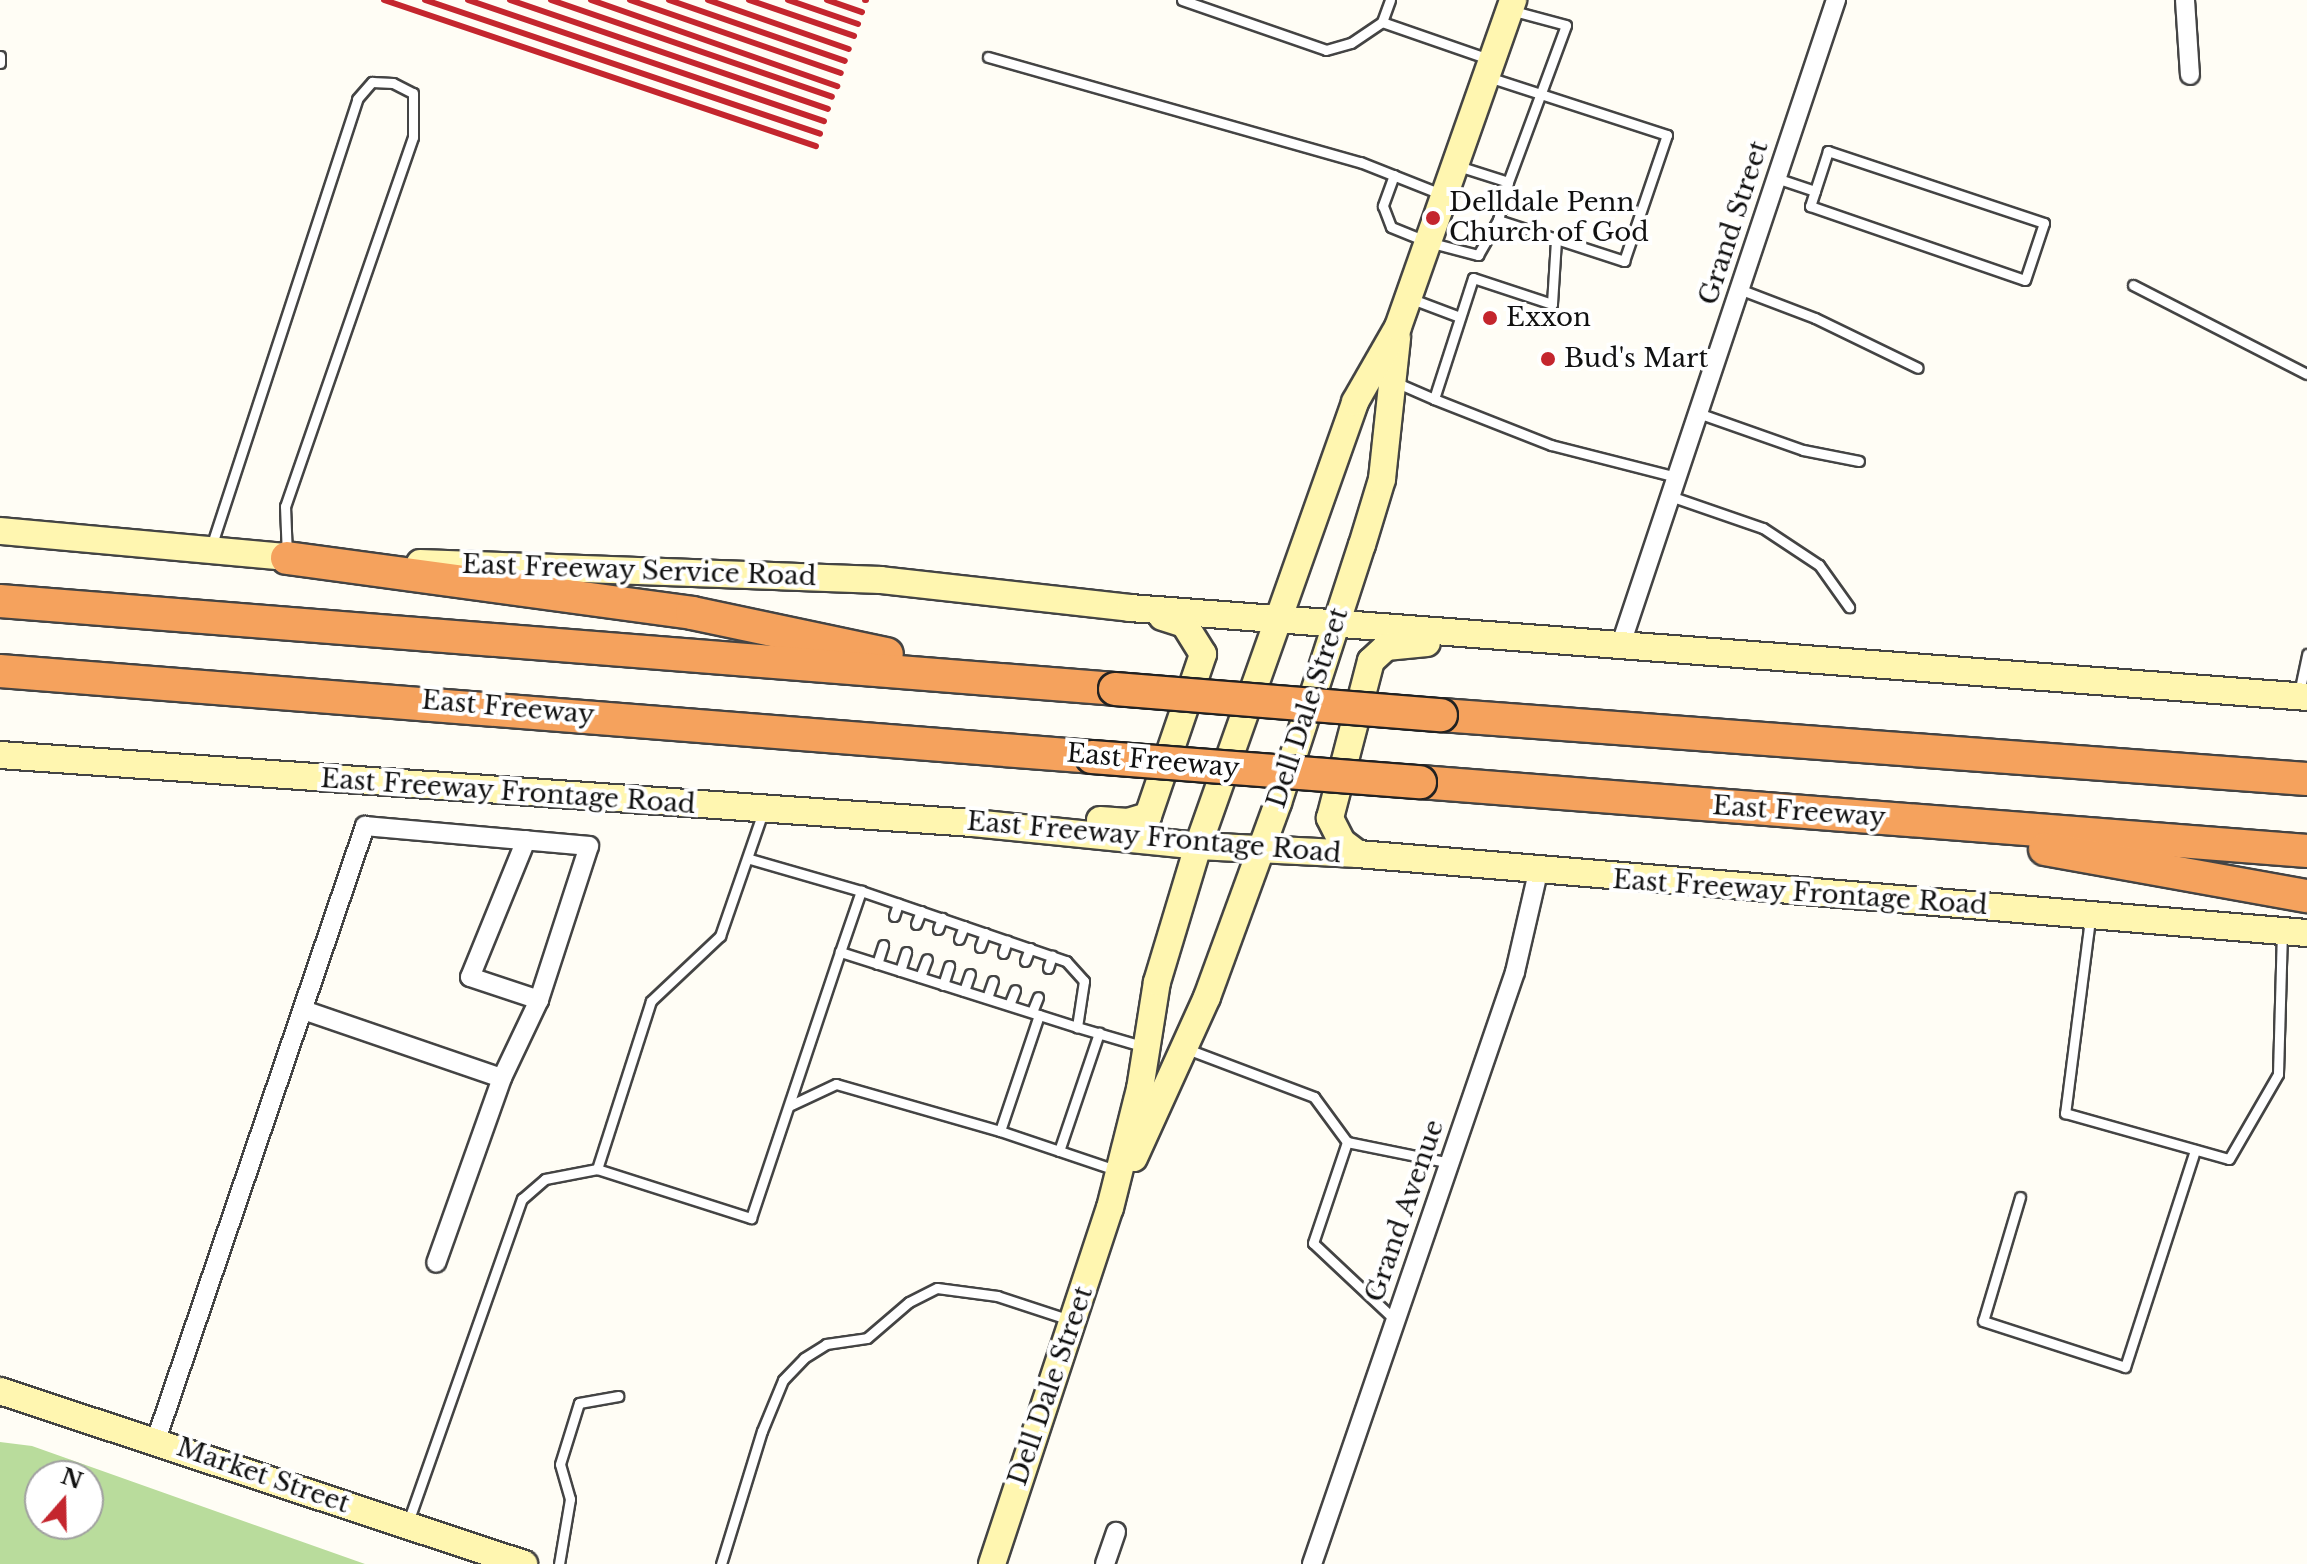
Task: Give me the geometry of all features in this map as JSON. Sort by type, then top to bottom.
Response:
[{"type":"highway","points":[[287,558],[692,613],[1019,682]]},
{"type":"highway","points":[[0,601],[1441,715],[2307,779]]},
{"type":"highway","name":"East Freeway","points":[[8,672],[2307,851]]},
{"type":"highway","points":[[1821,814],[2307,896]]},
{"type":"main road","name":"Dell Dale Street","points":[[992,1564],[1110,1208],[1147,1048],[1157,982],[1198,846],[1355,402],[1398,327],[1512,5]]},
{"type":"main road","name":"Dell Dale Street","points":[[1110,1208],[1184,1048],[1259,849],[1335,623],[1382,479],[1398,327]]},
{"type":"main road","name":"East Freeway Service Road","points":[[0,531],[287,558],[881,580],[1130,608],[1278,619]]},
{"type":"main road","points":[[973,823],[1004,818],[1128,822],[1148,816],[1203,654],[1184,624],[1130,608]]},
{"type":"main road","points":[[1278,619],[2303,697]]},
{"type":"main road","points":[[1358,854],[1342,842],[1330,818],[1371,661],[1386,647],[1410,641],[1532,650],[1569,641]]},
{"type":"main road","name":"East Freeway Frontage Road","points":[[0,755],[973,823],[1198,846],[1358,854],[1538,872],[2294,932]]},
{"type":"main road","name":"Market Street","points":[[0,1391],[524,1564]]},
{"type":"street","name":"Grand Street","points":[[1621,644],[1836,0]]},
{"type":"street","points":[[2185,0],[2190,75]]},
{"type":"street","points":[[156,1440],[365,826],[589,846],[539,1000],[502,1078],[436,1263]]},
{"type":"street","points":[[526,840],[470,977],[539,1000]]},
{"type":"street","name":"Grand Avenue","points":[[1312,1564],[1515,972],[1538,872]]},
{"type":"street","points":[[303,1010],[502,1078]]},
{"type":"street","points":[[1105,1564],[1116,1532]]},
{"type":"lane","points":[[1182,0],[1326,50],[1351,43],[1382,22],[1390,0]]},
{"type":"lane","points":[[1394,175],[1383,206],[1391,227],[1428,242],[1478,255],[1498,220],[1508,182],[1566,25],[1512,5]]},
{"type":"lane","points":[[1382,22],[1489,68],[1540,96],[1667,135],[1624,261],[1498,220]]},
{"type":"lane","points":[[0,56],[0,63]]},
{"type":"lane","points":[[988,57],[1394,175],[1444,195]]},
{"type":"lane","points":[[210,549],[357,99],[372,82],[393,83],[413,93],[413,137],[285,506],[287,558]]},
{"type":"lane","points":[[1828,151],[2044,223],[2025,280],[1810,206],[1815,191],[1828,151]]},
{"type":"lane","points":[[1455,165],[1508,182]]},
{"type":"lane","points":[[1776,178],[1815,191]]},
{"type":"lane","points":[[1434,399],[1473,278],[1552,304],[1556,240]]},
{"type":"lane","points":[[2133,285],[2307,374]]},
{"type":"lane","points":[[1739,289],[1815,318],[1918,368]]},
{"type":"lane","points":[[1408,298],[1460,317]]},
{"type":"lane","points":[[1392,381],[1551,445],[1677,477]]},
{"type":"lane","points":[[1698,413],[1803,450],[1859,461]]},
{"type":"lane","points":[[1670,496],[1763,528],[1819,565],[1849,607]]},
{"type":"lane","points":[[2303,697],[2307,654]]},
{"type":"lane","points":[[597,1169],[651,1001],[720,936],[750,859],[763,809]]},
{"type":"lane","points":[[750,859],[861,891],[1066,961],[1084,981],[1077,1027]]},
{"type":"lane","points":[[407,1524],[522,1199],[545,1179],[597,1169],[751,1218],[861,891]]},
{"type":"lane","points":[[894,916],[898,904]]},
{"type":"lane","points":[[916,924],[921,911]]},
{"type":"lane","points":[[2090,915],[2065,1113],[2229,1159],[2278,1074],[2294,932]]},
{"type":"lane","points":[[938,929],[942,918]]},
{"type":"lane","points":[[959,939],[964,926]]},
{"type":"lane","points":[[980,947],[985,933]]},
{"type":"lane","points":[[1003,953],[1007,941]]},
{"type":"lane","points":[[877,964],[883,945]]},
{"type":"lane","points":[[1025,961],[1030,948]]},
{"type":"lane","points":[[840,952],[1147,1048]]},
{"type":"lane","points":[[900,971],[906,952]]},
{"type":"lane","points":[[1048,968],[1052,956]]},
{"type":"lane","points":[[920,977],[927,959]]},
{"type":"lane","points":[[943,985],[949,966]]},
{"type":"lane","points":[[964,991],[970,974]]},
{"type":"lane","points":[[987,998],[993,981]]},
{"type":"lane","points":[[1009,1005],[1015,990]]},
{"type":"lane","points":[[1000,1131],[1038,997]]},
{"type":"lane","points":[[1059,1151],[1099,1033]]},
{"type":"lane","points":[[1184,1048],[1314,1097],[1347,1142],[1450,1163]]},
{"type":"lane","points":[[789,1106],[836,1084],[1000,1131],[1119,1171]]},
{"type":"lane","points":[[1347,1142],[1313,1243],[1394,1319]]},
{"type":"lane","points":[[2020,1197],[1983,1321],[2125,1367],[2195,1150]]},
{"type":"lane","points":[[721,1564],[762,1431],[783,1380],[804,1358],[826,1344],[867,1338],[909,1302],[937,1288],[997,1296],[1074,1321]]},
{"type":"lane","points":[[559,1564],[570,1499],[560,1464],[579,1403],[618,1396]]},
{"type":"green space","points":[[0,1442],[32,1446],[72,1460],[24,1460],[24,1540],[104,1540],[104,1472],[365,1564],[0,1564]]},
{"type":"railway","points":[[384,0],[816,146]]},
{"type":"railway","points":[[425,0],[820,134]]},
{"type":"railway","points":[[468,0],[824,121]]},
{"type":"railway","points":[[510,0],[828,109]]},
{"type":"railway","points":[[551,0],[832,97]]},
{"type":"railway","points":[[591,0],[837,86]]},
{"type":"railway","points":[[630,0],[841,73]]},
{"type":"railway","points":[[669,0],[845,61]]},
{"type":"railway","points":[[708,0],[849,49]]},
{"type":"railway","points":[[749,0],[854,36]]},
{"type":"railway","points":[[788,0],[858,24]]},
{"type":"railway","points":[[827,0],[862,12]]},
{"type":"place","name":"Delldale Penn Church of God","points":[[1433,218]]},
{"type":"place","name":"Exxon","points":[[1490,318]]},
{"type":"place","name":"Bud's Mart","points":[[1548,359]]}]
